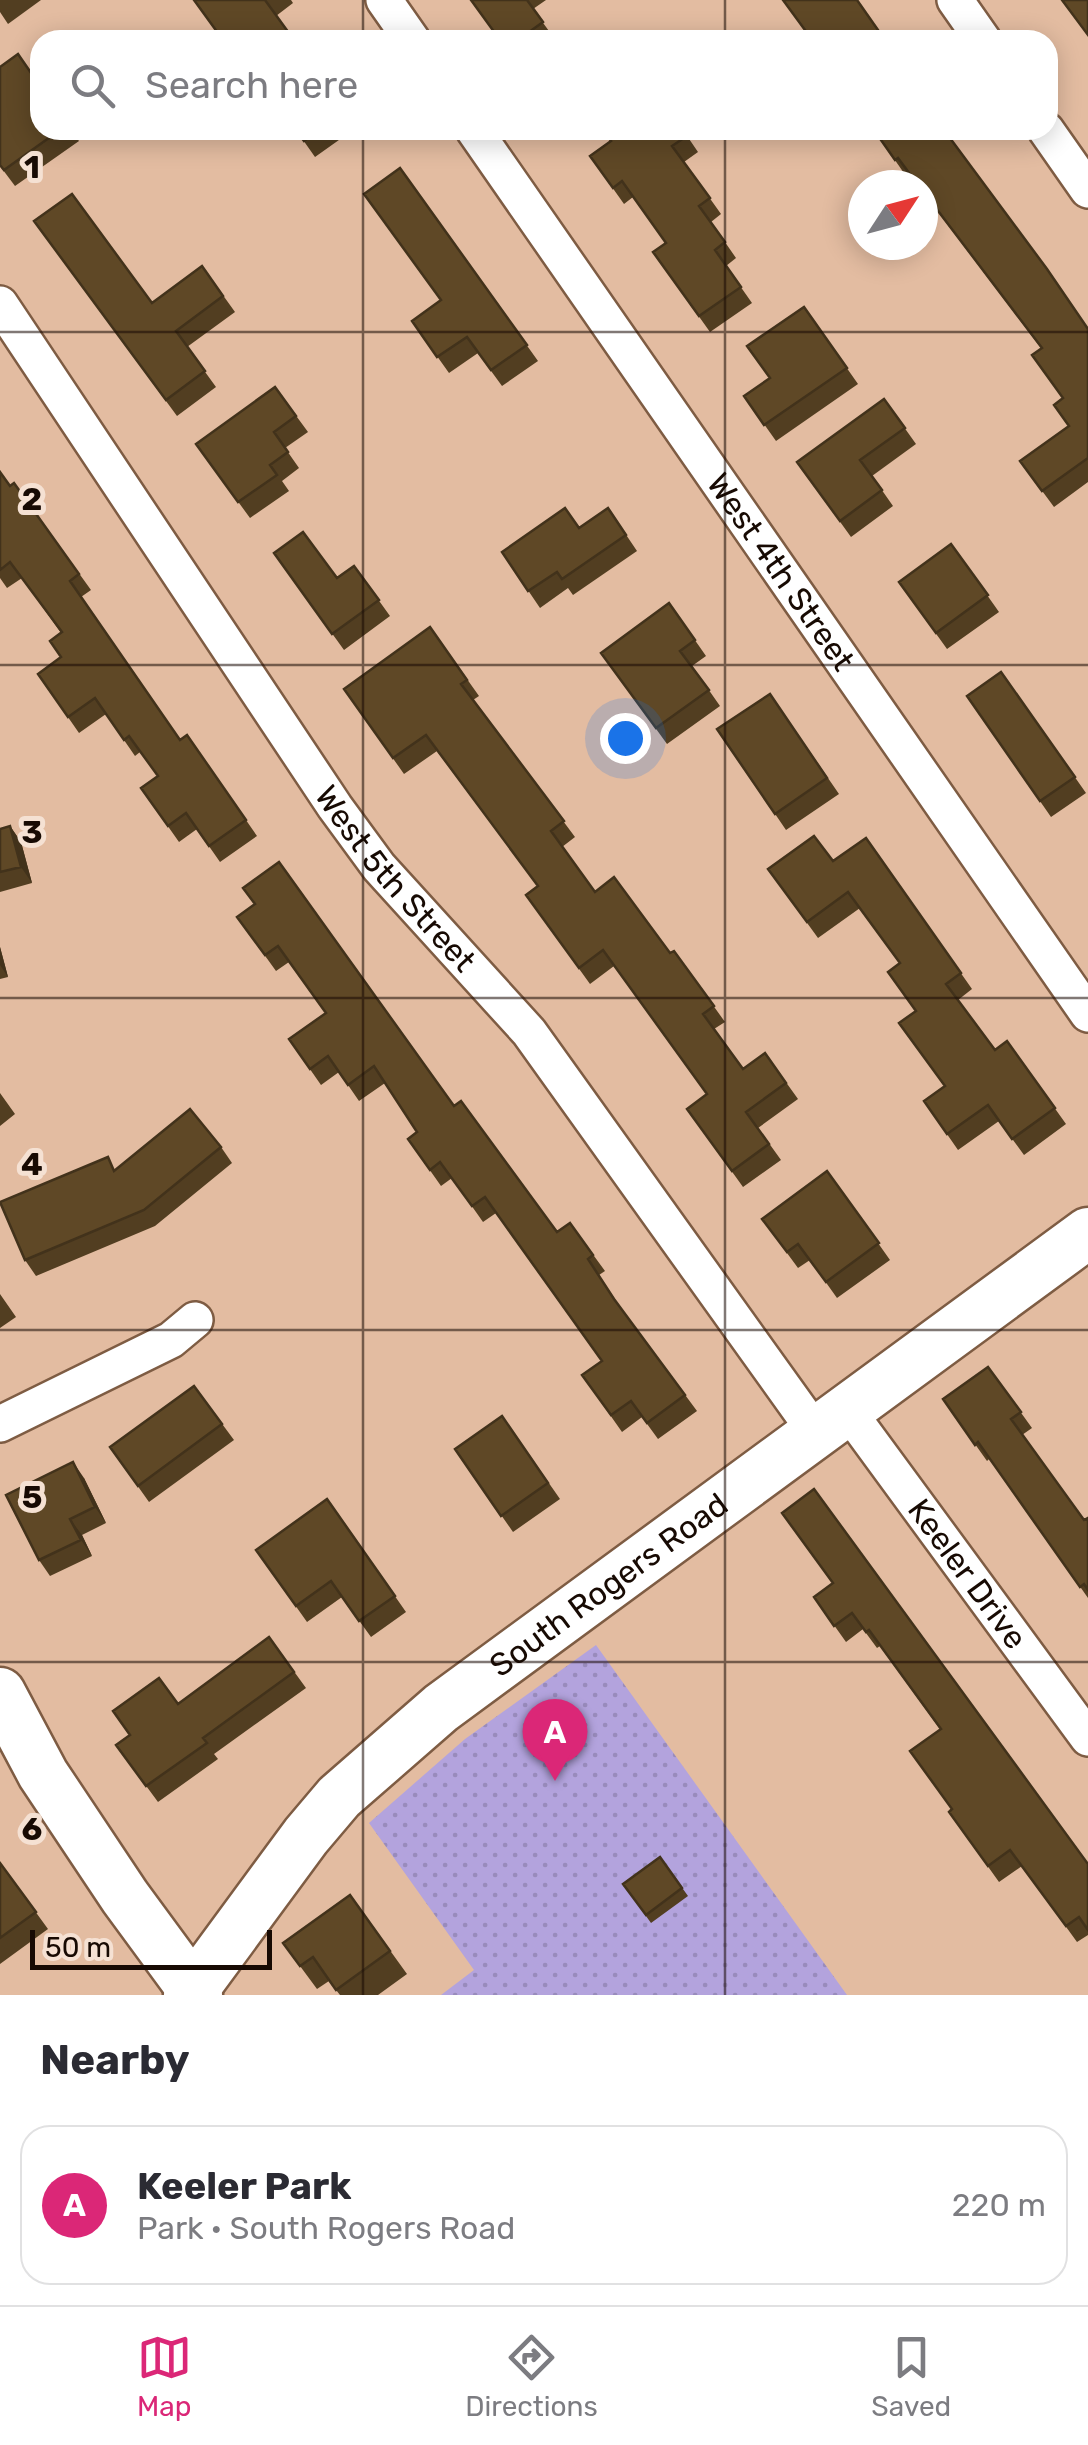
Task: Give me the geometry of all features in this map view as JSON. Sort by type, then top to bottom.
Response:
[{"type":"street","points":[[384,0],[405,30]]},
{"type":"street","points":[[955,0],[976,30]]},
{"type":"street","name":"West 4th Street","points":[[481,140],[1088,1014]]},
{"type":"street","points":[[1053,140],[1088,190]]},
{"type":"street","name":"West 5th Street","points":[[0,304],[379,867],[529,1032],[832,1423]]},
{"type":"street","name":"South Rogers Road","points":[[193,1993],[339,1796],[441,1708],[1088,1234]]},
{"type":"street","points":[[0,1424],[171,1340],[195,1320]]},
{"type":"street","name":"Keeler Drive","points":[[832,1423],[1088,1738]]},
{"type":"street","points":[[0,1693],[43,1774],[193,1993]]},
{"type":"shaded area","points":[[596,1645],[847,1995],[441,1995],[474,1970],[369,1823],[465,1739]]},
{"type":"building","points":[[194,0],[265,0],[287,30],[216,30]]},
{"type":"building","points":[[471,0],[527,0],[543,22],[532,30],[493,30]]},
{"type":"building","points":[[783,0],[857,0],[878,30],[805,30]]},
{"type":"building","points":[[1062,0],[1088,0],[1088,35]]},
{"type":"building","points":[[18,54],[30,71],[30,140],[46,140],[4,170],[0,165],[0,67]]},
{"type":"building","points":[[681,140],[672,146],[710,198],[699,206],[725,242],[715,250],[741,287],[699,316],[653,252],[666,243],[622,181],[613,188],[590,156],[611,141]]},
{"type":"building","points":[[881,140],[951,140],[1088,329],[1088,458],[1042,491],[1020,461],[1069,426],[1054,405],[1063,398],[1032,355],[1042,348],[938,211],[938,170],[907,170],[898,158],[895,160]]},
{"type":"building","points":[[400,168],[527,345],[491,370],[467,337],[437,357],[412,321],[441,300],[364,194]]},
{"type":"building","points":[[72,194],[152,303],[202,266],[223,296],[176,331],[205,371],[166,400],[34,221]]},
{"type":"building","points":[[804,307],[847,368],[764,425],[744,396],[770,378],[747,346]]},
{"type":"building","points":[[275,387],[296,416],[274,432],[288,452],[270,465],[277,475],[238,502],[196,444]]},
{"type":"building","points":[[884,399],[905,428],[860,460],[882,490],[840,521],[797,462]]},
{"type":"building","points":[[0,472],[10,486],[14,483],[79,574],[70,581],[180,740],[187,735],[246,820],[209,846],[186,813],[168,826],[141,788],[158,776],[129,736],[124,740],[95,698],[68,717],[38,674],[61,657],[50,641],[62,632],[10,562],[0,570]]},
{"type":"building","points":[[565,508],[579,528],[608,508],[626,535],[562,579],[557,572],[528,591],[502,552]]},
{"type":"building","points":[[303,532],[337,578],[354,566],[379,600],[332,634],[274,553]]},
{"type":"building","points":[[951,544],[988,595],[936,633],[899,582]]},
{"type":"building","points":[[669,603],[695,640],[680,651],[709,690],[656,728],[601,653]]},
{"type":"building","points":[[430,627],[467,680],[461,684],[564,821],[551,831],[595,892],[614,877],[714,1006],[703,1014],[743,1069],[765,1053],[786,1083],[746,1112],[769,1144],[732,1171],[687,1109],[707,1094],[603,950],[579,968],[526,895],[538,886],[426,735],[393,758],[344,689]]},
{"type":"building","points":[[1001,672],[1075,777],[1040,801],[967,696]]},
{"type":"building","points":[[770,694],[827,778],[775,814],[717,729]]},
{"type":"building","points":[[10,826],[21,867],[0,872],[0,829]]},
{"type":"building","points":[[814,836],[833,861],[866,838],[961,973],[946,984],[995,1050],[1007,1041],[1055,1108],[1012,1139],[988,1105],[947,1134],[924,1101],[945,1086],[899,1023],[916,1011],[888,972],[900,963],[848,892],[807,922],[768,869]]},
{"type":"building","points":[[279,862],[454,1106],[461,1101],[557,1232],[570,1223],[593,1255],[588,1259],[614,1299],[685,1395],[647,1423],[631,1401],[611,1415],[582,1375],[602,1361],[485,1197],[472,1206],[440,1162],[430,1170],[408,1139],[417,1132],[374,1066],[348,1085],[328,1056],[310,1069],[289,1039],[326,1013],[278,946],[265,955],[237,917],[255,904],[243,888]]},
{"type":"building","points":[[190,1109],[221,1147],[144,1210],[25,1260],[0,1202],[108,1157],[114,1171]]},
{"type":"building","points":[[827,1171],[879,1243],[826,1282],[798,1244],[787,1252],[762,1219]]},
{"type":"building","points":[[988,1367],[1021,1412],[1011,1419],[1084,1520],[1088,1518],[1088,1590],[1084,1584],[1080,1587],[943,1399]]},
{"type":"building","points":[[194,1386],[222,1424],[138,1486],[110,1447]]},
{"type":"building","points":[[502,1416],[548,1483],[501,1516],[455,1449]]},
{"type":"building","points":[[73,1462],[95,1507],[70,1519],[81,1540],[39,1560],[6,1495]]},
{"type":"building","points":[[814,1489],[1088,1864],[1088,1930],[1079,1917],[1066,1926],[1010,1850],[988,1866],[910,1751],[941,1729],[869,1630],[866,1632],[852,1613],[834,1626],[814,1597],[833,1583],[782,1513]]},
{"type":"building","points":[[327,1499],[395,1596],[359,1621],[331,1581],[296,1606],[256,1550]]},
{"type":"building","points":[[269,1637],[294,1672],[203,1738],[207,1743],[146,1786],[116,1745],[130,1735],[113,1711],[159,1678],[178,1704]]},
{"type":"building","points":[[660,1857],[682,1888],[646,1915],[623,1884]]},
{"type":"building","points":[[0,1863],[36,1912],[0,1938]]},
{"type":"building","points":[[350,1895],[390,1951],[336,1990],[313,1957],[300,1966],[283,1943]]},
{"type":"place","name":"Keeler Park","points":[[555,1781]]}]
